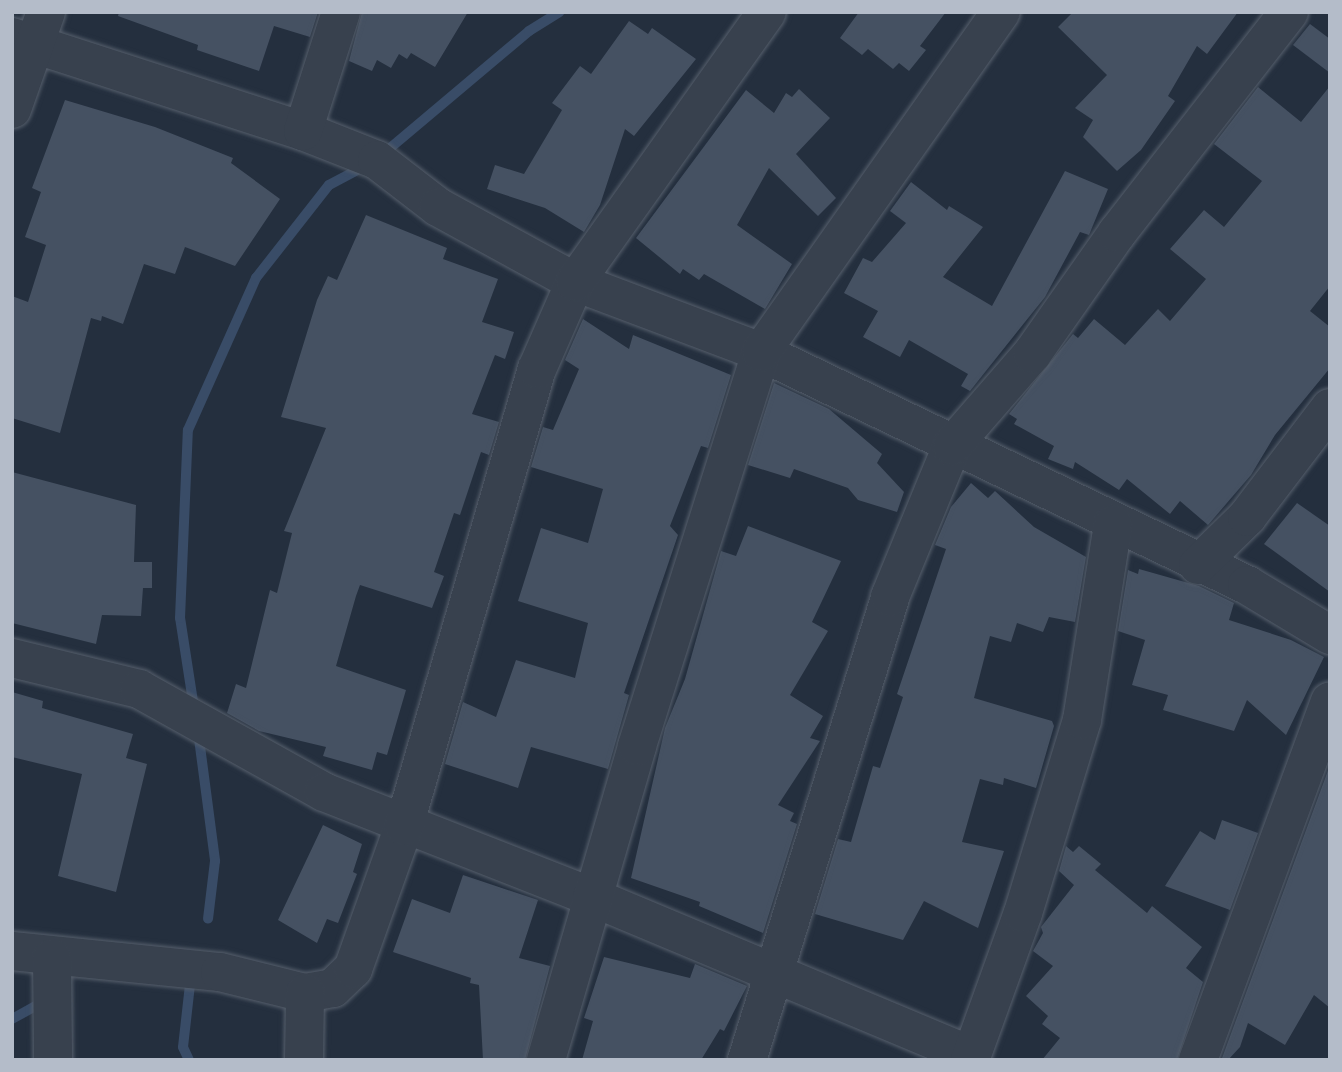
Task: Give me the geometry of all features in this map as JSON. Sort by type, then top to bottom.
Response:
[{"type":"street","points":[[303,131],[341,12]]},
{"type":"street","points":[[12,951],[52,958],[117,958],[220,972],[305,993],[333,988],[353,968],[404,826],[537,369],[575,282],[767,12]]},
{"type":"street","points":[[546,1060],[592,898],[761,352],[1001,12]]},
{"type":"street","points":[[747,1060],[771,972],[890,597],[952,446],[1032,354],[1117,233],[1289,12]]},
{"type":"street","points":[[12,109],[31,31],[377,159],[438,206],[575,282],[761,352],[1198,565],[1247,585],[1330,635]]},
{"type":"street","points":[[1198,565],[1247,517],[1330,408]]},
{"type":"street","points":[[12,658],[139,689],[324,792],[404,826],[592,898],[971,1058],[1023,913],[1082,720],[1113,524]]},
{"type":"street","points":[[1198,1060],[1330,701]]},
{"type":"street","points":[[52,958],[53,1060]]},
{"type":"street","points":[[304,1060],[305,993]]},
{"type":"building","points":[[119,12],[318,12],[310,37],[274,26],[259,71],[197,50],[198,45],[118,16]]},
{"type":"building","points":[[362,12],[468,12],[435,67],[411,53],[407,59],[399,54],[391,68],[377,60],[372,71],[349,61]]},
{"type":"building","points":[[859,12],[946,12],[920,46],[926,50],[909,71],[899,63],[893,69],[868,49],[862,55],[840,38]]},
{"type":"building","points":[[1073,12],[1238,12],[1207,54],[1197,46],[1168,96],[1175,101],[1141,150],[1117,171],[1083,137],[1093,120],[1075,108],[1107,75],[1058,27]]},
{"type":"building","points":[[629,21],[648,34],[652,28],[696,59],[634,136],[625,129],[600,205],[584,232],[545,208],[487,189],[495,165],[524,174],[562,110],[552,103],[580,66],[591,74]]},
{"type":"building","points":[[1310,24],[1330,39],[1330,73],[1293,45]]},
{"type":"building","points":[[1330,86],[1330,286],[1310,311],[1330,327],[1330,368],[1275,435],[1251,475],[1208,525],[1180,501],[1170,514],[1127,479],[1119,490],[1075,462],[1073,469],[1048,459],[1054,446],[1014,424],[1017,419],[1009,414],[1073,334],[1078,338],[1094,319],[1125,345],[1158,309],[1170,321],[1206,279],[1170,249],[1204,210],[1224,227],[1262,181],[1214,144],[1258,87],[1301,122]]},
{"type":"building","points":[[799,89],[830,118],[796,154],[836,198],[818,216],[769,168],[737,225],[792,264],[765,309],[704,274],[699,280],[683,269],[680,274],[636,238],[746,90],[774,113],[786,93],[792,97]]},
{"type":"building","points":[[65,100],[155,127],[233,158],[231,163],[280,199],[235,266],[185,247],[175,274],[144,264],[123,324],[102,316],[101,321],[91,318],[60,433],[12,418],[12,296],[28,302],[46,245],[25,237],[41,192],[32,188]]},
{"type":"building","points":[[1065,171],[1108,189],[1089,235],[1080,232],[1045,297],[970,391],[961,386],[968,374],[909,340],[900,357],[863,337],[878,311],[844,293],[863,258],[872,262],[906,223],[890,211],[911,182],[947,210],[949,206],[983,227],[943,277],[992,306]]},
{"type":"building","points":[[366,215],[447,248],[443,259],[498,279],[482,322],[514,332],[505,359],[495,355],[472,414],[499,422],[489,455],[481,452],[460,515],[454,513],[434,572],[444,576],[432,608],[360,585],[356,596],[336,666],[406,690],[387,755],[377,752],[372,770],[323,756],[326,747],[259,731],[227,713],[236,684],[246,688],[270,590],[277,593],[292,533],[284,531],[326,428],[281,417],[317,300],[328,276],[337,280]]},
{"type":"building","points":[[583,319],[629,349],[633,335],[731,375],[708,448],[701,446],[670,526],[678,535],[624,693],[629,695],[608,769],[531,747],[518,788],[445,764],[463,702],[496,717],[516,660],[575,678],[588,623],[518,601],[541,528],[588,543],[603,489],[531,467],[543,427],[553,430],[579,369],[565,360]]},
{"type":"building","points":[[774,383],[829,409],[882,454],[877,463],[904,492],[897,512],[858,500],[848,488],[794,469],[790,478],[748,465]]},
{"type":"building","points":[[12,472],[136,505],[134,562],[152,562],[152,588],[143,588],[141,616],[102,615],[96,644],[12,623]]},
{"type":"building","points":[[971,483],[988,498],[995,491],[1034,527],[1086,557],[1075,622],[1049,617],[1043,632],[1017,623],[1011,642],[990,636],[974,698],[1052,721],[1054,726],[1036,788],[1004,778],[1003,785],[980,779],[962,842],[1004,851],[978,928],[924,901],[903,940],[815,914],[838,839],[851,842],[873,766],[880,768],[903,697],[897,694],[946,549],[935,545],[951,507]]},
{"type":"building","points":[[1297,503],[1330,526],[1330,592],[1264,544]]},
{"type":"building","points":[[748,526],[841,561],[812,622],[828,631],[790,695],[823,716],[810,738],[820,741],[778,805],[794,813],[790,821],[797,824],[763,933],[699,906],[700,902],[631,878],[665,728],[685,679],[721,551],[736,556]]},
{"type":"building","points":[[1139,569],[1199,586],[1234,603],[1229,620],[1291,640],[1324,657],[1286,735],[1247,700],[1234,731],[1163,710],[1168,695],[1132,685],[1145,640],[1118,631],[1128,570],[1138,574]]},
{"type":"building","points":[[12,692],[43,701],[42,708],[133,734],[126,758],[147,764],[116,892],[58,876],[82,774],[12,757]]},
{"type":"building","points":[[1330,765],[1330,1008],[1314,995],[1285,1045],[1248,1023],[1240,1047],[1228,1060],[1222,1058]]},
{"type":"building","points":[[1222,820],[1258,833],[1230,910],[1165,886],[1200,831],[1215,840]]},
{"type":"building","points":[[323,825],[362,844],[353,872],[357,874],[338,923],[327,919],[317,943],[278,920]]},
{"type":"building","points":[[1066,846],[1073,852],[1079,846],[1101,864],[1095,870],[1147,913],[1152,906],[1202,947],[1186,968],[1203,982],[1177,1060],[1042,1060],[1060,1038],[1042,1024],[1048,1016],[1026,996],[1053,966],[1033,951],[1043,933],[1041,927],[1074,885],[1059,871]]},
{"type":"building","points":[[463,875],[538,900],[519,958],[550,966],[525,1060],[483,1060],[479,985],[470,983],[471,978],[393,952],[412,899],[450,913]]},
{"type":"building","points":[[604,957],[690,978],[695,964],[747,986],[724,1031],[720,1029],[701,1060],[582,1060],[593,1021],[584,1018]]},
{"type":"waterway","points":[[383,154],[529,31],[559,12]]},
{"type":"waterway","points":[[194,708],[180,618],[188,430],[256,278],[329,185],[367,165]]},
{"type":"waterway","points":[[198,731],[215,861],[208,919]]},
{"type":"waterway","points":[[189,1060],[183,1047],[191,976]]},
{"type":"waterway","points":[[12,1019],[46,1000]]}]
